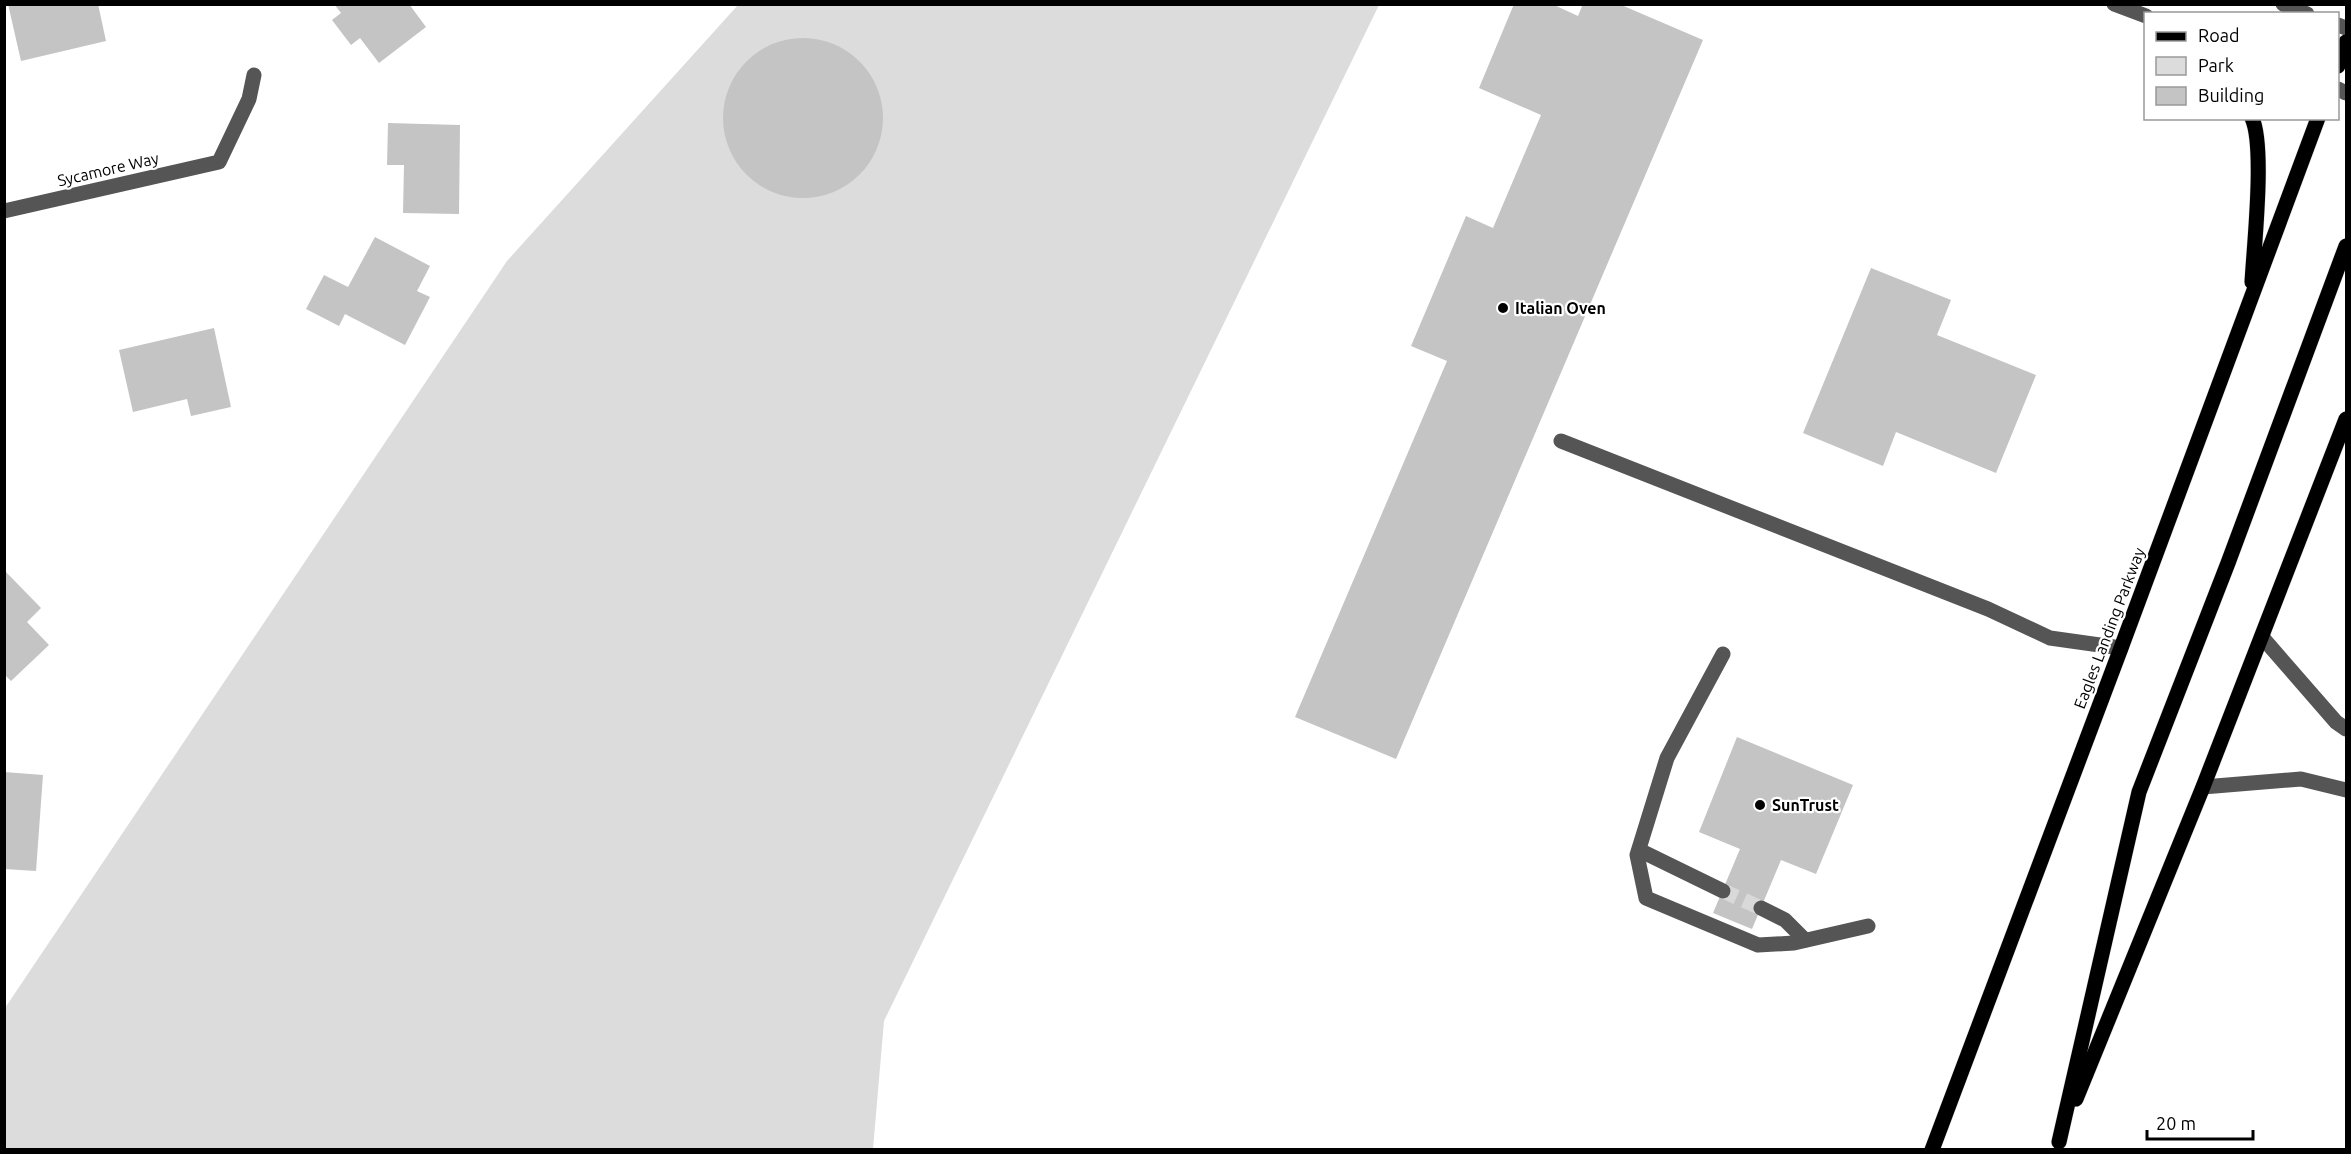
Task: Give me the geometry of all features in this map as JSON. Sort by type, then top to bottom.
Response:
[{"type":"main road","points":[[2339,61],[2346,42]]},
{"type":"main road","points":[[2252,298],[2257,172],[2257,129],[2253,120]]},
{"type":"main road","name":"Eagles Landing Parkway","points":[[1932,1149],[2317,120]]},
{"type":"main road","points":[[2057,1146],[2139,792],[2228,563],[2346,246]]},
{"type":"main road","points":[[2057,1146],[2203,787],[2346,419]]},
{"type":"main road","points":[[2321,488],[2346,439]]},
{"type":"street","points":[[2114,4],[2144,16]]},
{"type":"street","points":[[2283,4],[2302,12]]},
{"type":"street","name":"Sycamore Way","points":[[4,211],[219,162],[249,99],[254,75]]},
{"type":"street","points":[[1561,441],[1988,609],[2049,638],[2121,648]]},
{"type":"street","points":[[2262,637],[2336,722],[2346,729]]},
{"type":"street","points":[[1723,654],[1667,758],[1637,855],[1646,898],[1758,945],[1794,943],[1868,926]]},
{"type":"street","points":[[2203,787],[2301,779],[2346,790]]},
{"type":"street","points":[[1639,850],[1722,891]]},
{"type":"street","points":[[1761,908],[1785,920],[1805,940]]},
{"type":"green space","points":[[738,5],[1379,5],[884,1021],[873,1149],[5,1149],[5,1008],[507,261]]},
{"type":"building","points":[[8,4],[98,4],[106,41],[21,61]]},
{"type":"building","points":[[334,4],[409,4],[426,27],[379,63],[360,38],[351,45],[332,20],[341,13]]},
{"type":"building","points":[[1514,4],[1552,4],[1578,16],[1583,4],[1619,4],[1703,40],[1396,759],[1295,717],[1447,361],[1411,346],[1466,216],[1493,228],[1541,115],[1479,88]]},
{"type":"building","points":[[803,38],[819,39],[834,44],[848,51],[860,61],[870,73],[877,87],[882,102],[882,134],[877,149],[870,163],[860,175],[848,185],[834,192],[819,197],[803,198],[787,197],[772,192],[758,185],[746,175],[736,163],[729,149],[724,134],[723,118],[724,102],[729,87],[736,73],[746,61],[758,51],[772,44],[787,39]]},
{"type":"building","points":[[388,123],[460,125],[459,214],[403,213],[404,165],[387,165]]},
{"type":"building","points":[[375,237],[430,266],[417,291],[430,297],[405,345],[345,314],[339,326],[306,309],[324,275],[348,287]]},
{"type":"building","points":[[1871,268],[1951,300],[1937,335],[2036,375],[1996,473],[1896,432],[1883,466],[1803,433]]},
{"type":"building","points":[[214,328],[231,407],[191,416],[187,399],[133,412],[119,350]]},
{"type":"building","points":[[4,570],[41,608],[27,622],[49,645],[11,681],[4,674]]},
{"type":"building","points":[[1737,737],[1853,785],[1816,874],[1781,860],[1752,929],[1713,913],[1740,849],[1699,832]]},
{"type":"building","points":[[4,772],[43,775],[36,871],[4,869]]},
{"type":"tunnel","points":[[1723,891],[1761,908]]},
{"type":"place","name":"Italian Oven","points":[[1503,308]]},
{"type":"place","name":"SunTrust","points":[[1760,805]]}]
